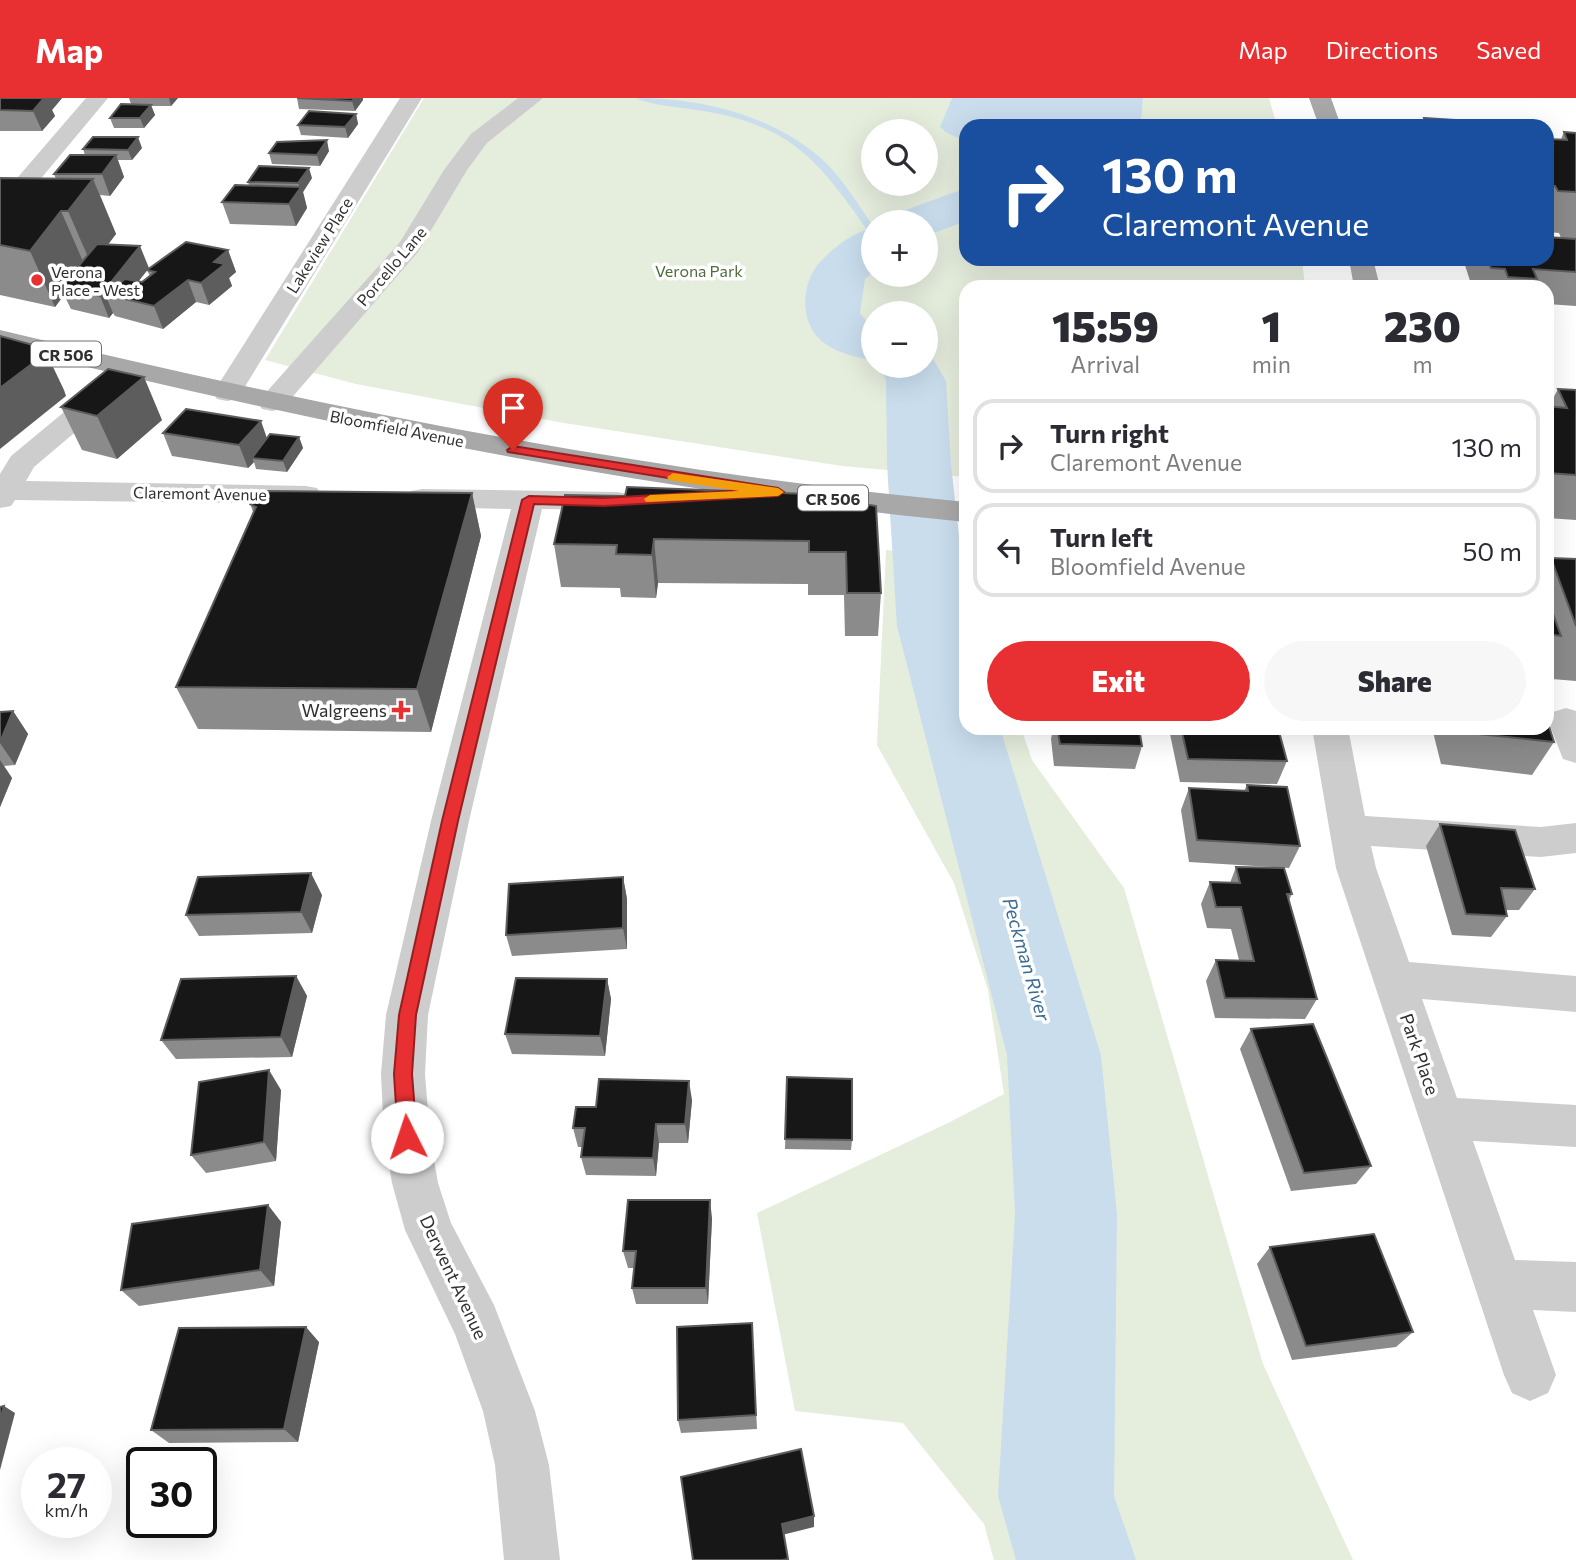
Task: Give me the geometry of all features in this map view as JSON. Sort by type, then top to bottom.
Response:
[{"type":"main road","points":[[1320,98],[1328,119]]},
{"type":"main road","name":"Bloomfield Avenue","points":[[6,346],[466,442],[778,492],[959,511]]},
{"type":"street","points":[[0,213],[97,98]]},
{"type":"street","name":"Lakeview Place","points":[[227,393],[411,98]]},
{"type":"street","name":"Porcello Lane","points":[[272,403],[409,247],[427,223],[440,197],[474,145],[494,124],[532,98]]},
{"type":"street","points":[[2,493],[22,462],[131,370]]},
{"type":"street","points":[[398,497],[604,502],[778,492]]},
{"type":"street","name":"Claremont Avenue","points":[[2,493],[332,496]]},
{"type":"street","name":"Derwent Avenue","points":[[529,500],[450,821],[407,1015],[403,1074],[407,1137],[415,1183],[429,1230],[476,1323],[509,1411],[522,1465],[532,1560]]},
{"type":"street","name":"Park Place","points":[[1331,735],[1356,868],[1530,1375]]},
{"type":"street","points":[[1349,830],[1541,842],[1576,838]]},
{"type":"street","points":[[1394,979],[1576,994]]},
{"type":"street","points":[[1442,1118],[1576,1126]]},
{"type":"street","points":[[1499,1284],[1576,1287]]},
{"type":"green space","name":"Verona Park","points":[[424,98],[952,98],[941,127],[959,137],[959,266],[1303,266],[1304,280],[959,280],[959,476],[842,466],[564,423],[356,384],[265,360]]},
{"type":"green space","points":[[1143,98],[1269,98],[1275,119],[1142,119]]},
{"type":"green space","points":[[886,550],[959,559],[959,735],[1023,735],[1032,760],[1124,888],[1263,1364],[1353,1560],[994,1560],[984,1524],[903,1423],[795,1411],[757,1213],[1004,1094],[988,990],[954,883],[877,745]]},
{"type":"water","points":[[952,98],[1143,98],[1142,119],[959,119],[959,138],[940,127]]},
{"type":"building","points":[[0,98],[44,98],[33,111],[0,110]]},
{"type":"building","points":[[297,98],[355,98],[352,101]]},
{"type":"building","points":[[121,104],[151,105],[140,118],[110,118]]},
{"type":"building","points":[[309,111],[356,114],[345,127],[298,125]]},
{"type":"building","points":[[1564,132],[1576,133],[1576,192],[1558,191],[1554,186],[1554,139],[1567,140]]},
{"type":"building","points":[[93,137],[138,137],[128,150],[83,149]]},
{"type":"building","points":[[327,140],[317,155],[269,153],[277,142]]},
{"type":"building","points":[[70,155],[116,155],[102,174],[54,174]]},
{"type":"building","points":[[259,166],[309,168],[298,183],[248,182]]},
{"type":"building","points":[[0,178],[93,179],[68,211],[61,211],[30,251],[0,245]]},
{"type":"building","points":[[235,185],[301,187],[289,204],[222,202]]},
{"type":"building","points":[[1554,237],[1576,239],[1576,272],[1533,269],[1537,279],[1508,277],[1505,269],[1490,266],[1554,266]]},
{"type":"building","points":[[186,242],[228,250],[214,262],[225,264],[201,283],[188,280],[154,306],[105,294],[125,279],[142,282],[155,272],[147,270]]},
{"type":"building","points":[[97,244],[140,246],[100,296],[61,287]]},
{"type":"building","points":[[0,336],[44,348],[45,354],[0,388]]},
{"type":"building","points":[[108,369],[144,377],[97,416],[61,407]]},
{"type":"building","points":[[1558,389],[1576,390],[1576,475],[1554,473],[1554,407],[1567,408]]},
{"type":"building","points":[[186,409],[261,421],[239,445],[163,433]]},
{"type":"building","points":[[270,434],[299,437],[283,461],[252,458]]},
{"type":"building","points":[[627,487],[809,494],[876,506],[881,593],[847,593],[846,552],[809,552],[809,541],[654,539],[652,555],[616,554],[617,545],[554,544],[565,495],[625,496]]},
{"type":"building","name":"Walgreens","points":[[263,491],[472,493],[417,689],[176,687],[256,507],[250,504],[249,500],[252,495]]},
{"type":"building","points":[[1554,558],[1576,559],[1576,626],[1554,566]]},
{"type":"building","points":[[1554,616],[1561,636],[1554,635]]},
{"type":"building","points":[[13,711],[0,742],[0,712]]},
{"type":"building","points":[[1058,735],[1140,735],[1142,746],[1060,744]]},
{"type":"building","points":[[1183,735],[1280,735],[1287,761],[1188,759]]},
{"type":"building","points":[[1488,735],[1552,735],[1554,742]]},
{"type":"building","points":[[1247,785],[1287,787],[1300,846],[1197,840],[1189,788],[1248,791]]},
{"type":"building","points":[[1440,824],[1515,830],[1535,889],[1501,888],[1507,916],[1466,914]]},
{"type":"building","points":[[1236,867],[1284,868],[1292,894],[1287,894],[1317,999],[1225,998],[1216,960],[1254,961],[1241,907],[1216,907],[1210,882],[1240,883]]},
{"type":"building","points":[[311,873],[301,912],[186,915],[198,877]]},
{"type":"building","points":[[623,877],[623,928],[506,935],[509,884]]},
{"type":"building","points":[[296,976],[281,1037],[161,1040],[181,979]]},
{"type":"building","points":[[516,978],[607,979],[600,1036],[505,1034]]},
{"type":"building","points":[[1313,1024],[1371,1166],[1304,1173],[1251,1029]]},
{"type":"building","points":[[269,1070],[264,1142],[191,1155],[199,1082]]},
{"type":"building","points":[[787,1077],[852,1079],[852,1140],[785,1139]]},
{"type":"building","points":[[599,1079],[689,1081],[685,1124],[656,1124],[653,1158],[581,1157],[585,1128],[573,1128],[576,1107],[596,1107]]},
{"type":"building","points":[[628,1200],[710,1200],[706,1288],[632,1288],[636,1251],[623,1251]]},
{"type":"building","points":[[268,1205],[260,1270],[121,1290],[132,1224]]},
{"type":"building","points":[[1374,1234],[1413,1332],[1306,1346],[1270,1247]]},
{"type":"building","points":[[752,1323],[756,1415],[678,1420],[677,1327]]},
{"type":"building","points":[[306,1327],[284,1429],[151,1430],[179,1328]]},
{"type":"building","points":[[801,1449],[814,1516],[782,1524],[788,1559],[693,1560],[681,1477]]},
{"type":"waterway","points":[[640,98],[713,110],[759,123],[780,133],[821,163],[861,215]]},
{"type":"waterway","name":"Peckman River","points":[[938,215],[959,206]]},
{"type":"waterway","name":"Peckman River","points":[[861,255],[839,274],[832,313],[834,321],[846,333],[861,339]]},
{"type":"waterway","name":"Peckman River","points":[[915,378],[933,626],[959,718]]},
{"type":"waterway","name":"Peckman River","points":[[964,735],[1054,1055],[1066,1214],[1056,1496],[1076,1560]]},
{"type":"slow traffic","points":[[650,499],[778,492],[673,477]]},
{"type":"place","name":"Verona Place - West","points":[[37,280]]},
{"type":"place","name":"Walgreens","points":[[401,710]]},
{"type":"route","points":[[407,1137],[403,1074],[407,1015],[450,821],[529,500],[604,502],[778,492],[513,450]]}]
